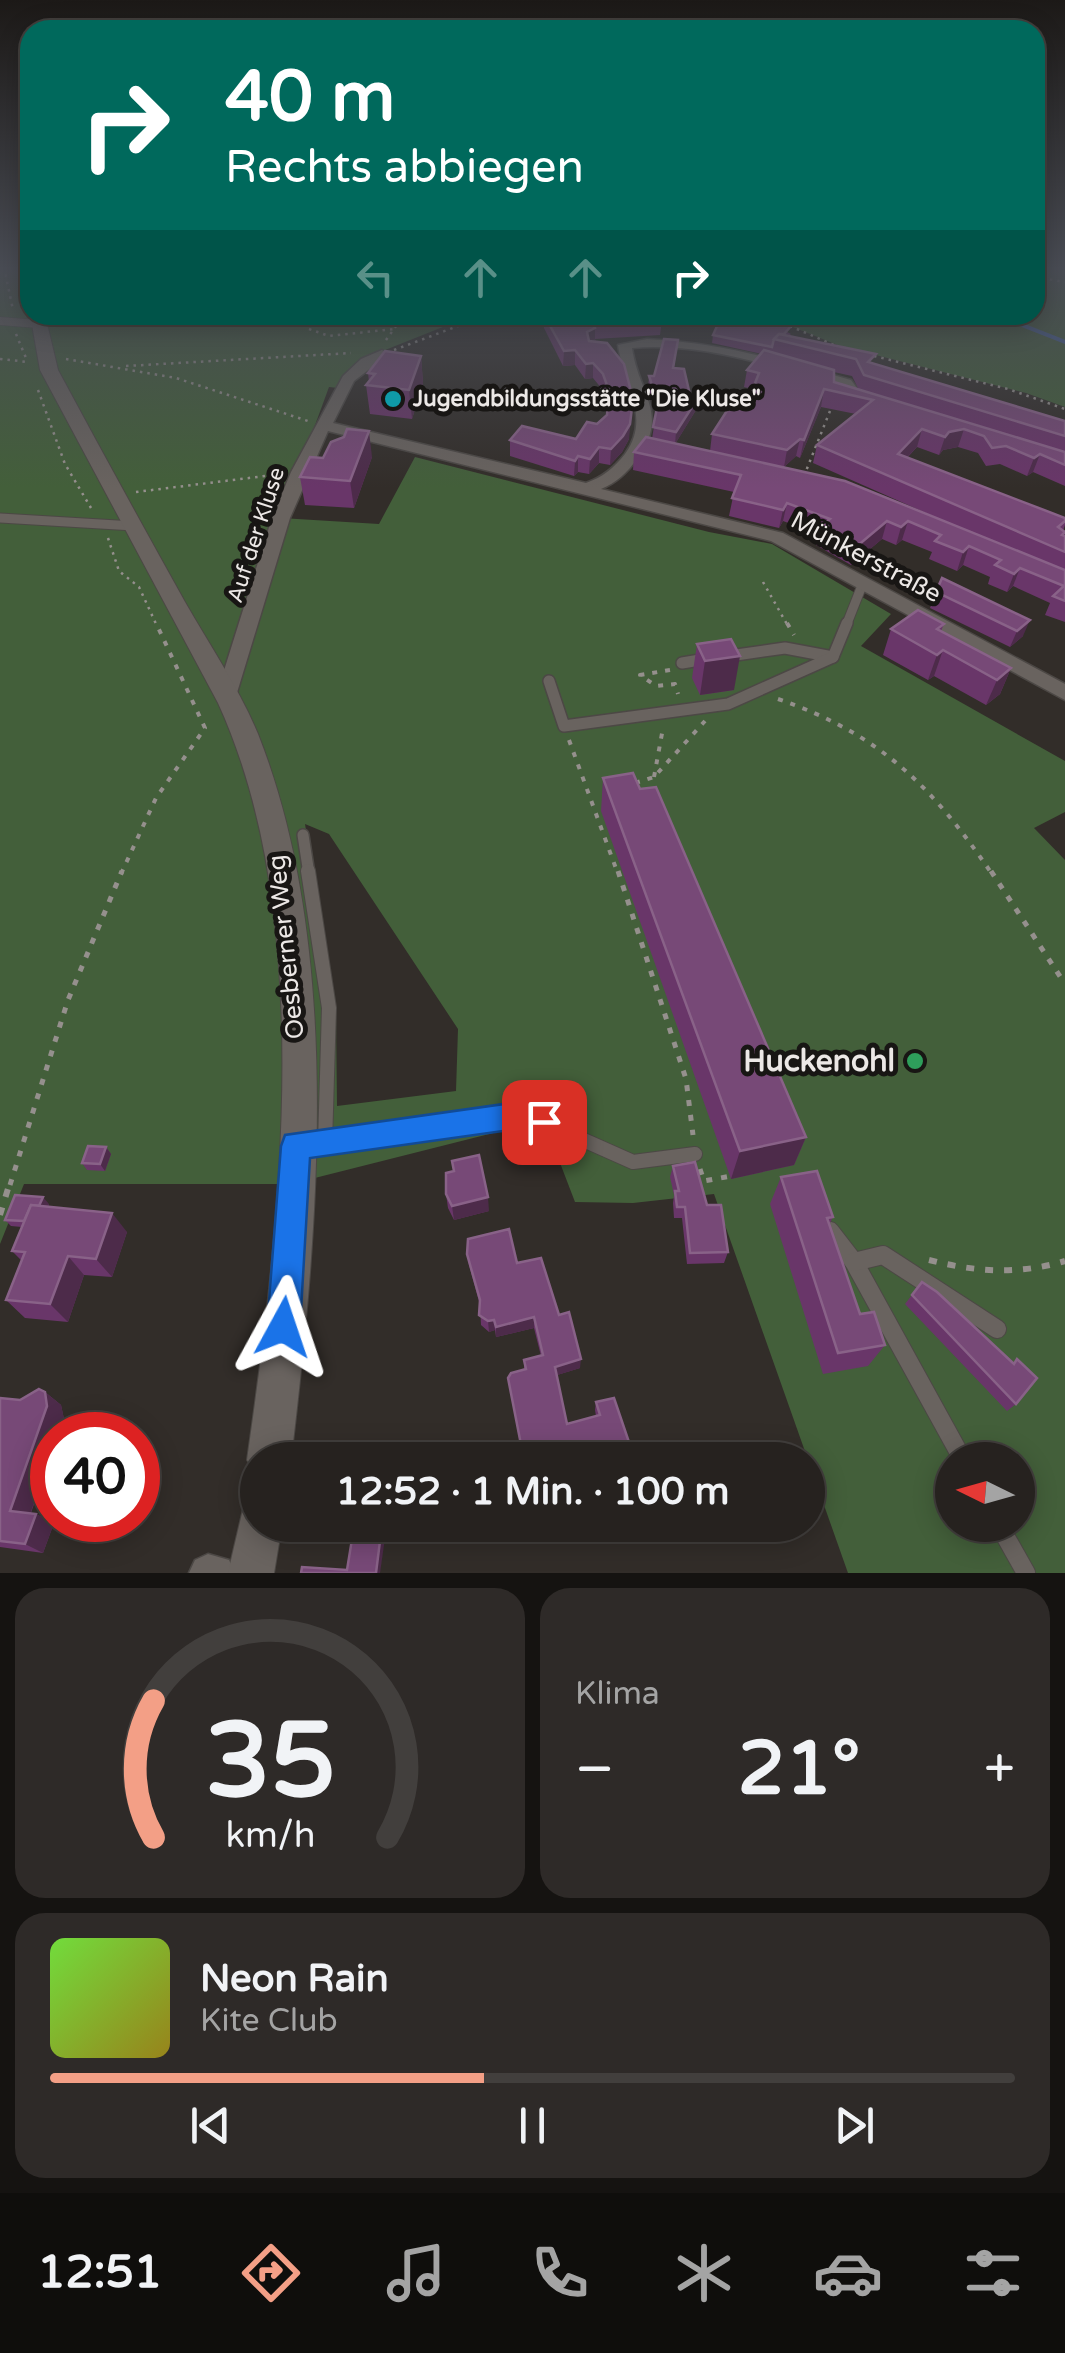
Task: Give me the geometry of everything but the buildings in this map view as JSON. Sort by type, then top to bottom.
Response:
[{"type":"street","name":"Oesberner Weg","points":[[36,340],[36,359],[117,494],[118,526],[226,696],[264,790],[285,900],[311,1145],[289,1266],[271,1442]]},
{"type":"street","points":[[575,487],[606,482],[648,447],[647,413],[621,351],[712,363],[851,397]]},
{"type":"street","name":"Auf der Kluse","points":[[226,696],[299,472],[348,379],[366,362],[382,354]]},
{"type":"street","name":"Münkerstraße","points":[[322,425],[770,535],[1065,693]]},
{"type":"street","points":[[251,1573],[256,1542]]},
{"type":"street","points":[[208,1573],[216,1573]]},
{"type":"lane","points":[[0,518],[118,526]]},
{"type":"lane","points":[[549,681],[564,726],[728,704],[833,657],[863,583]]},
{"type":"lane","points":[[682,663],[784,648],[833,657]]},
{"type":"lane","points":[[303,836],[329,1008],[311,1145],[525,1114],[633,1162],[695,1154]]},
{"type":"lane","points":[[830,1232],[854,1262],[953,1442]]},
{"type":"lane","points":[[854,1262],[883,1254],[997,1329]]},
{"type":"lane","points":[[1009,1542],[1026,1573]]},
{"type":"path","points":[[0,1215],[68,1000],[137,836],[156,798],[205,728],[139,587],[123,580],[115,567],[112,544],[118,526],[65,464],[36,359],[22,340]]},
{"type":"path","points":[[382,354],[389,340]]},
{"type":"path","points":[[0,359],[126,366],[382,354],[419,340]]},
{"type":"path","points":[[822,340],[839,347]]},
{"type":"path","points":[[872,356],[1008,389],[1065,409]]},
{"type":"path","points":[[126,366],[322,425]]},
{"type":"path","points":[[802,480],[832,406],[851,397]]},
{"type":"path","points":[[117,494],[299,472]]},
{"type":"path","points":[[763,582],[798,643],[784,648]]},
{"type":"path","points":[[654,777],[666,712],[660,698],[679,694],[675,684],[656,686],[640,676],[674,670],[682,663]]},
{"type":"path","points":[[750,694],[802,705],[836,720],[870,740],[934,796],[1065,984]]},
{"type":"path","points":[[623,787],[654,777],[710,715],[728,704]]},
{"type":"path","points":[[564,726],[593,797],[686,1080],[695,1154]]},
{"type":"path","points":[[704,1181],[739,1174]]},
{"type":"path","points":[[915,1254],[969,1271],[1006,1274],[1065,1262]]},
{"type":"green space","points":[[0,340],[409,340],[370,356],[338,388],[329,387],[281,518],[379,524],[415,457],[709,532],[772,544],[891,614],[861,646],[1065,761],[1065,812],[1034,828],[1065,860],[1065,1573],[848,1573],[825,1508],[825,1442],[802,1442],[714,1194],[633,1203],[575,1202],[552,1142],[517,1127],[291,1184],[24,1184],[0,1244]],"holes":[[[305,824],[329,834],[458,1029],[456,1091],[337,1106],[336,1014]]]},
{"type":"green space","points":[[826,340],[1065,340],[1065,407],[1026,393]]},
{"type":"waterway","points":[[1061,340],[1065,342]]},
{"type":"place","name":"Jugendbildungsstätte \"Die Kluse\"","points":[[393,399]]},
{"type":"place","name":"Huckenohl","points":[[915,1061]]},
{"type":"route","points":[[283,1327],[296,1146],[525,1114],[544,1122]]}]
